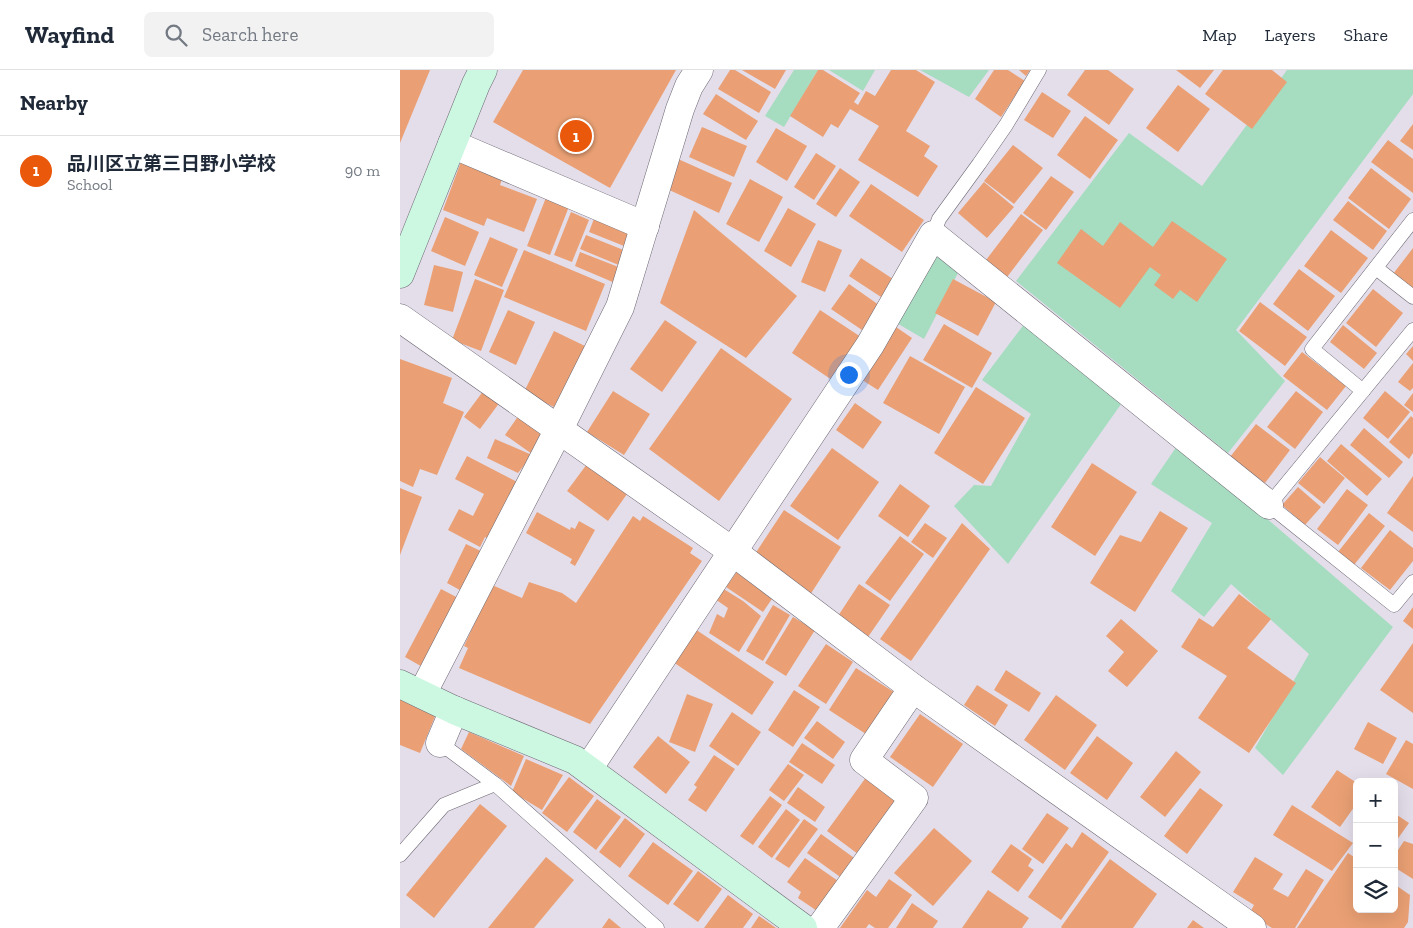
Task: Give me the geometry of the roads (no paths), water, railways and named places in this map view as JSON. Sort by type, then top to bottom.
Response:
[{"type":"street","points":[[400,274],[483,70]]},
{"type":"street","points":[[699,70],[689,86],[680,109],[620,307],[558,429],[411,689],[454,710],[574,760],[804,928]]},
{"type":"street","points":[[452,144],[645,226]]},
{"type":"street","points":[[588,770],[870,346],[932,235],[1269,504]]},
{"type":"street","points":[[400,318],[732,551],[913,688],[1252,928]]},
{"type":"street","points":[[820,928],[914,798],[864,760],[913,688]]},
{"type":"street","points":[[440,743],[454,710]]},
{"type":"lane","points":[[932,235],[939,219],[980,164],[1039,70]]},
{"type":"lane","points":[[1363,391],[1312,349],[1413,220]]},
{"type":"lane","points":[[1376,268],[1413,297]]},
{"type":"lane","points":[[1413,330],[1269,504],[1394,604],[1413,582]]},
{"type":"lane","points":[[440,743],[495,784],[657,928]]},
{"type":"lane","points":[[400,855],[444,805],[495,784]]},
{"type":"place","name":"品川区立第三日野小学校","points":[[576,136]]}]
